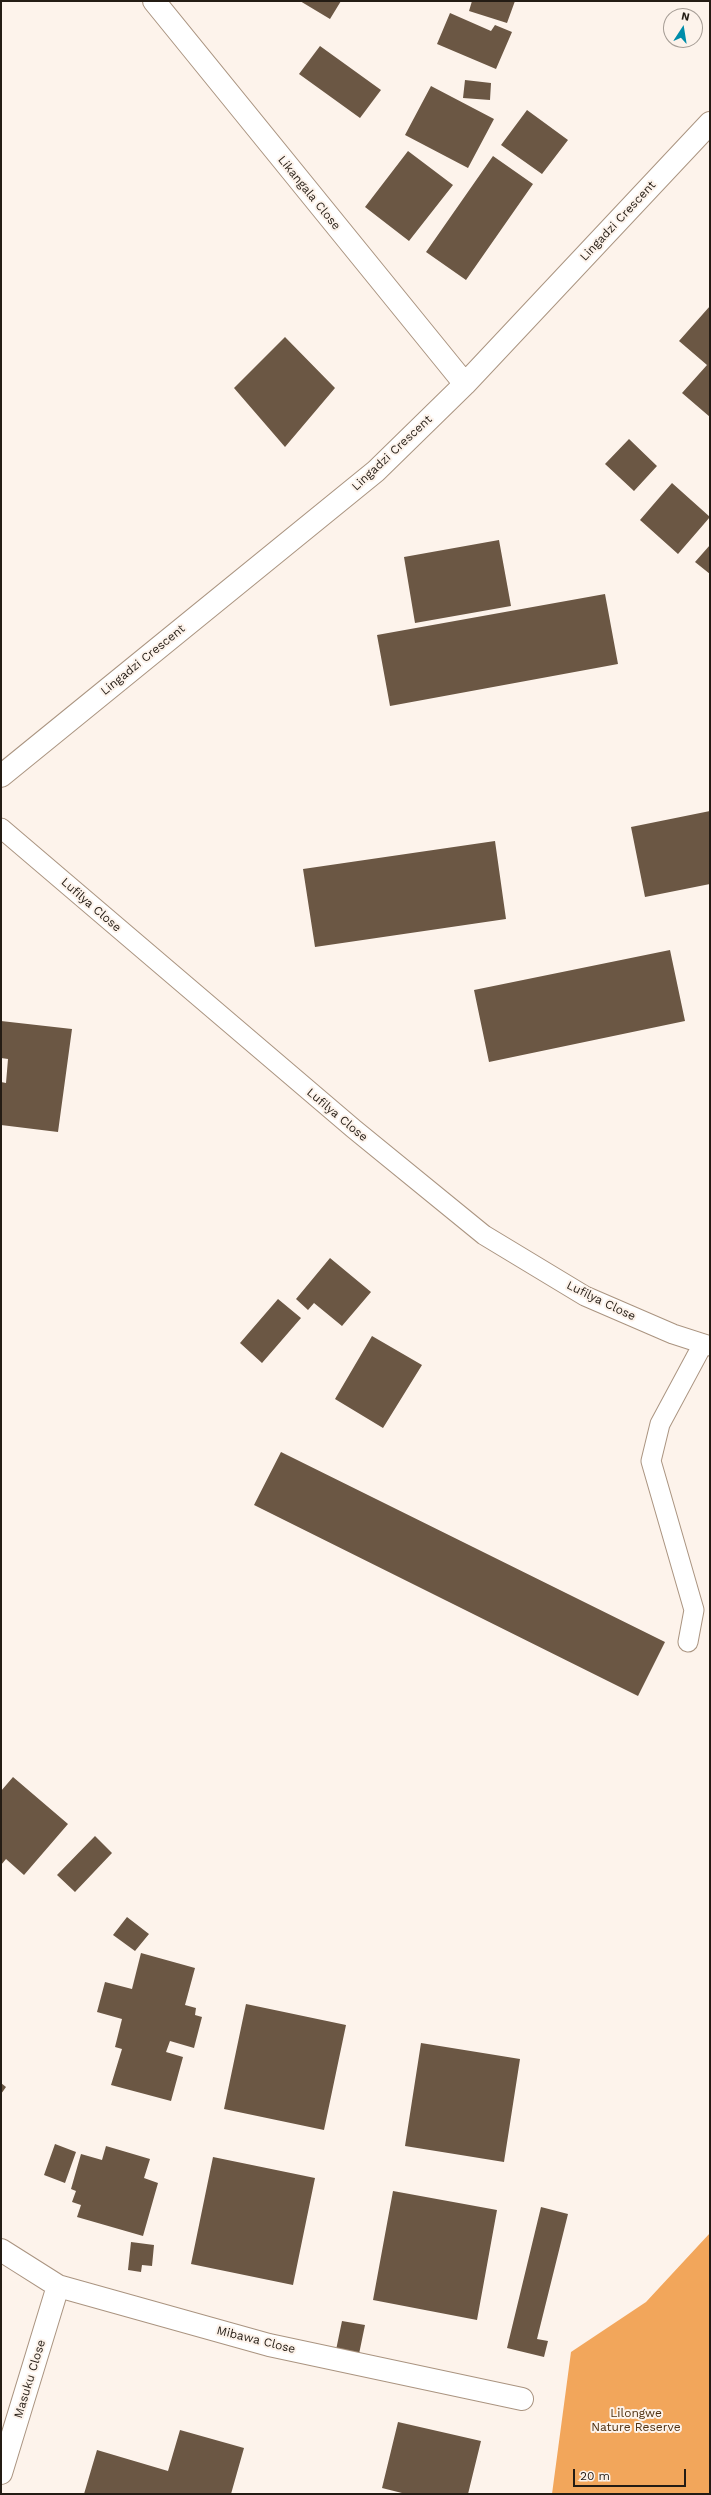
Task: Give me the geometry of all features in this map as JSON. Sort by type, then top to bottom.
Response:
[{"type":"street","name":"Likangala Close","points":[[154,1],[465,384]]},
{"type":"street","name":"Lingadzi Crescent","points":[[1,776],[376,471],[465,384],[710,123]]},
{"type":"street","name":"Mibawa Close","points":[[1,2250],[58,2286],[269,2345],[522,2398]]},
{"type":"street","name":"Masuku Close","points":[[1,2473],[58,2286]]},
{"type":"lane","name":"Lufilya Close","points":[[1,828],[354,1130],[484,1235],[585,1296],[673,1334],[706,1345]]},
{"type":"lane","points":[[688,1642],[694,1610],[651,1461],[660,1424],[706,1345]]},
{"type":"green space","name":"Lilongwe Nature Reserve","points":[[710,2233],[710,2494],[552,2494],[571,2352],[646,2302]]},
{"type":"building","points":[[300,1],[341,1],[330,19]]},
{"type":"building","points":[[472,1],[515,1],[507,23],[469,11]]},
{"type":"building","points":[[450,13],[491,31],[495,25],[512,32],[496,69],[437,44]]},
{"type":"building","points":[[320,46],[381,90],[360,118],[299,74]]},
{"type":"building","points":[[465,80],[491,83],[490,100],[463,98]]},
{"type":"building","points":[[431,86],[494,119],[468,168],[405,135]]},
{"type":"building","points":[[527,110],[568,140],[542,174],[501,145]]},
{"type":"building","points":[[408,151],[453,185],[409,241],[365,207]]},
{"type":"building","points":[[493,156],[533,184],[466,280],[426,252]]},
{"type":"building","points":[[710,306],[710,417],[682,393],[707,365],[679,341]]},
{"type":"building","points":[[285,337],[335,388],[285,447],[234,388]]},
{"type":"building","points":[[629,439],[657,466],[634,491],[605,464]]},
{"type":"building","points":[[672,483],[710,517],[678,554],[640,520]]},
{"type":"building","points":[[499,540],[511,606],[415,623],[404,557]]},
{"type":"building","points":[[710,545],[710,574],[695,562]]},
{"type":"building","points":[[605,594],[618,664],[390,706],[377,635]]},
{"type":"building","points":[[710,811],[710,884],[645,897],[631,827]]},
{"type":"building","points":[[495,841],[506,919],[315,947],[303,869]]},
{"type":"building","points":[[670,950],[685,1021],[489,1062],[474,990]]},
{"type":"building","points":[[1,1021],[72,1029],[58,1132],[1,1125],[1,1082],[6,1083],[8,1059],[1,1058]]},
{"type":"building","points":[[330,1258],[371,1292],[342,1326],[314,1303],[308,1310],[296,1299]]},
{"type":"building","points":[[278,1299],[301,1318],[262,1363],[240,1343]]},
{"type":"building","points":[[372,1336],[422,1365],[383,1428],[335,1399]]},
{"type":"building","points":[[281,1452],[665,1642],[638,1696],[254,1505]]},
{"type":"building","points":[[13,1777],[68,1824],[24,1875],[6,1859],[1,1865],[1,1791]]},
{"type":"building","points":[[95,1836],[112,1853],[75,1892],[57,1875]]},
{"type":"building","points":[[127,1917],[149,1934],[135,1951],[113,1935]]},
{"type":"building","points":[[141,1953],[195,1968],[185,2005],[196,2008],[195,2015],[202,2017],[194,2048],[170,2041],[166,2052],[183,2057],[171,2101],[111,2085],[122,2049],[115,2047],[122,2019],[97,2012],[105,1982],[132,1989]]},
{"type":"building","points":[[246,2004],[346,2025],[324,2130],[224,2109]]},
{"type":"building","points":[[421,2043],[520,2059],[504,2162],[405,2146]]},
{"type":"building","points":[[1,2083],[6,2087],[1,2094]]},
{"type":"building","points":[[55,2144],[76,2152],[65,2183],[44,2175]]},
{"type":"building","points":[[106,2146],[150,2159],[144,2178],[158,2183],[143,2236],[77,2217],[81,2205],[72,2202],[76,2191],[71,2189],[81,2154],[102,2160]]},
{"type":"building","points":[[213,2157],[315,2178],[293,2285],[191,2264]]},
{"type":"building","points":[[393,2191],[497,2210],[477,2320],[373,2300]]},
{"type":"building","points":[[541,2207],[568,2214],[537,2339],[548,2341],[544,2357],[507,2348]]},
{"type":"building","points":[[131,2242],[154,2245],[152,2266],[142,2265],[141,2272],[128,2270]]},
{"type":"building","points":[[342,2321],[365,2325],[359,2354],[336,2350]]},
{"type":"building","points":[[398,2422],[481,2441],[468,2494],[406,2494],[382,2488]]},
{"type":"building","points":[[180,2430],[244,2448],[231,2494],[84,2494],[97,2450],[168,2471]]}]
